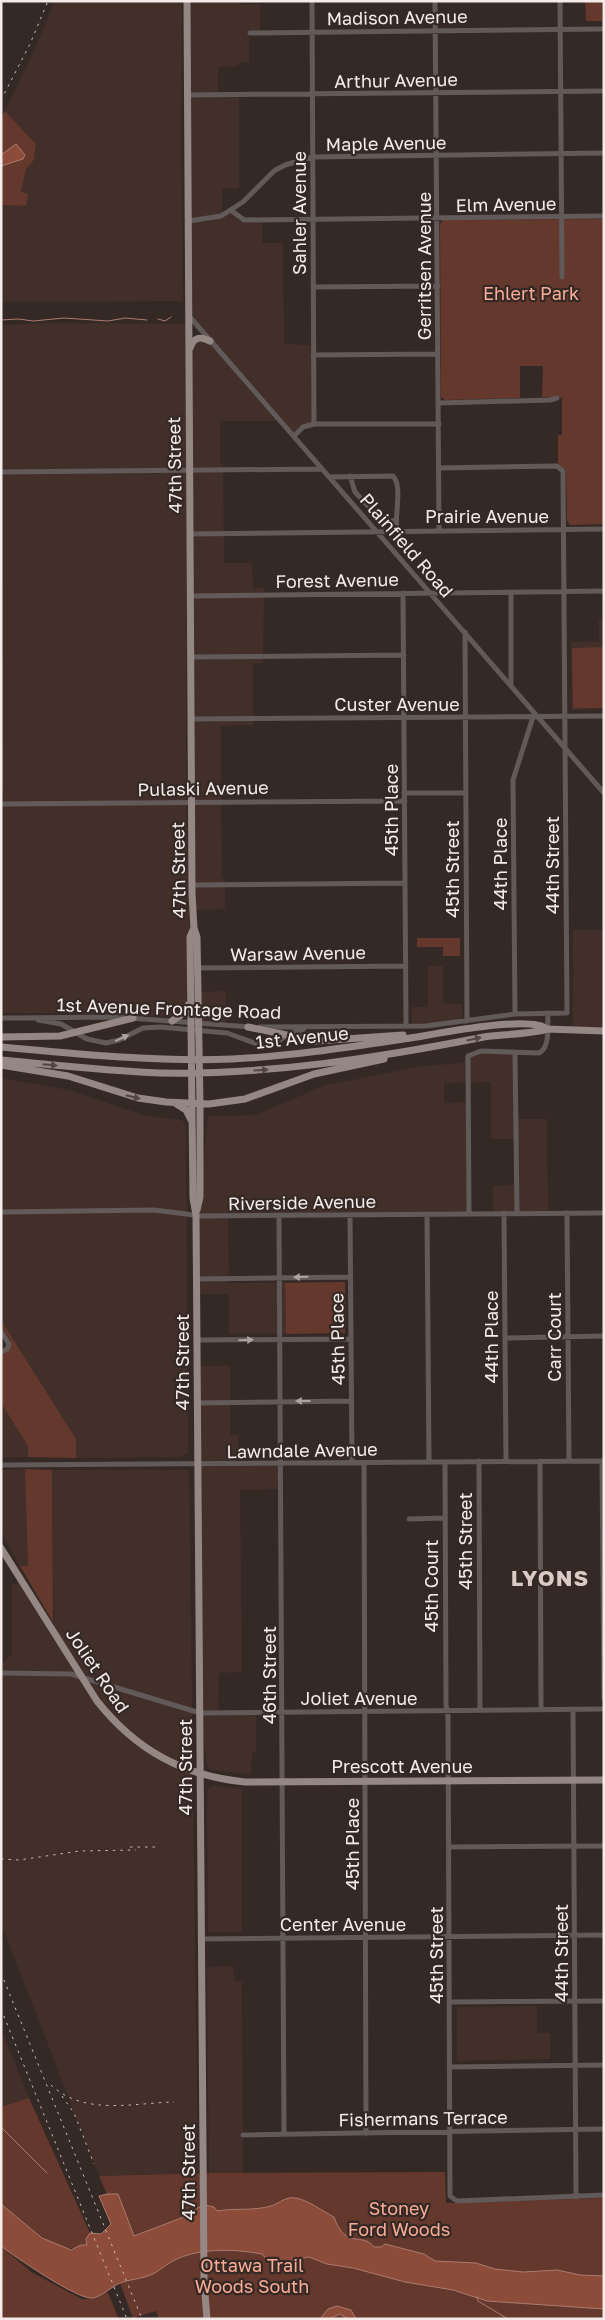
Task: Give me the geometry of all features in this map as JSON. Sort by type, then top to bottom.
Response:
[{"type":"main road","name":"47th Street","points":[[187,1],[192,885],[194,928],[197,937],[190,1002],[190,1026],[200,1144],[200,1198],[196,1215]]},
{"type":"main road","points":[[188,351],[196,338],[200,337],[210,341]]},
{"type":"main road","name":"47th Street","points":[[194,968],[198,1027],[197,1103],[193,1130],[193,1198],[196,1215],[197,1279],[203,2189],[204,2282],[207,2319]]},
{"type":"main road","points":[[172,1021],[184,1013],[190,1002]]},
{"type":"main road","points":[[1,1037],[48,1037],[77,1033],[111,1022],[133,1018]]},
{"type":"main road","name":"1st Avenue","points":[[1,1047],[112,1057],[178,1060],[211,1059],[313,1052],[514,1024],[541,1025],[547,1029]]},
{"type":"main road","points":[[248,1027],[306,1040],[330,1041],[456,1031]]},
{"type":"main road","name":"1st Avenue","points":[[1,1060],[106,1070],[178,1073],[213,1072],[312,1065],[445,1046],[508,1033],[543,1032],[547,1029],[604,1030]]},
{"type":"main road","points":[[1,1065],[68,1076],[138,1098],[172,1102],[217,1103],[245,1099],[330,1070],[445,1046]]},
{"type":"main road","points":[[172,1102],[182,1106],[189,1114],[193,1130]]},
{"type":"main road","points":[[200,1144],[203,1118],[208,1108],[217,1103]]},
{"type":"main road","name":"Joliet Road","points":[[1,1548],[81,1676],[113,1722],[133,1740],[177,1766],[200,1775]]},
{"type":"main road","name":"Prescott Avenue","points":[[200,1775],[245,1782],[604,1780]]},
{"type":"street","name":"Sahler Avenue","points":[[312,1],[314,424]]},
{"type":"street","name":"Gerritsen Avenue","points":[[435,1],[439,530]]},
{"type":"street","points":[[560,1],[562,277]]},
{"type":"street","name":"Madison Avenue","points":[[250,33],[604,29]]},
{"type":"street","name":"Arthur Avenue","points":[[188,95],[604,91]]},
{"type":"street","name":"Maple Avenue","points":[[189,222],[209,220],[232,211],[274,171],[285,165],[312,157],[604,153]]},
{"type":"street","name":"Elm Avenue","points":[[232,211],[244,220],[604,216]]},
{"type":"street","points":[[313,288],[438,286]]},
{"type":"street","name":"Plainfield Road","points":[[189,316],[604,793]]},
{"type":"street","points":[[314,355],[438,354]]},
{"type":"street","points":[[439,403],[550,400],[557,398]]},
{"type":"street","points":[[294,436],[303,427],[314,424],[439,424]]},
{"type":"street","name":"44th Street","points":[[439,468],[557,466],[562,468],[566,716],[567,1013],[548,1013]]},
{"type":"street","points":[[1,472],[322,469]]},
{"type":"street","points":[[329,476],[388,476],[396,480],[398,512],[395,521],[397,530]]},
{"type":"street","points":[[350,476],[355,492],[381,520],[395,521]]},
{"type":"street","name":"Prairie Avenue","points":[[190,534],[604,528]]},
{"type":"street","name":"Forest Avenue","points":[[190,596],[604,591]]},
{"type":"street","points":[[511,592],[511,685]]},
{"type":"street","name":"45th Place","points":[[403,594],[406,1026]]},
{"type":"street","points":[[465,632],[465,718]]},
{"type":"street","points":[[190,657],[404,655]]},
{"type":"street","name":"Custer Avenue","points":[[191,719],[604,716]]},
{"type":"street","name":"44th Place","points":[[514,1014],[513,780],[536,717]]},
{"type":"street","name":"45th Street","points":[[465,718],[468,1021]]},
{"type":"street","points":[[404,793],[466,793]]},
{"type":"street","name":"Pulaski Avenue","points":[[1,804],[405,800]]},
{"type":"street","points":[[192,885],[405,883]]},
{"type":"street","name":"Warsaw Avenue","points":[[194,968],[406,966]]},
{"type":"street","points":[[469,1214],[468,1056],[481,1051],[534,1054],[543,1051],[546,1043],[548,1013]]},
{"type":"street","name":"1st Avenue Frontage Road","points":[[198,1027],[437,1025],[514,1014],[548,1013]]},
{"type":"street","name":"1st Avenue Frontage Road","points":[[1,1018],[133,1018],[172,1021],[233,1034],[252,1044],[263,1046],[274,1044],[301,1030],[324,1027]]},
{"type":"street","name":"1st Avenue Frontage Road","points":[[12,1018],[53,1022],[69,1028],[92,1041],[106,1043],[119,1040],[143,1028],[190,1026]]},
{"type":"street","points":[[515,1053],[517,1213]]},
{"type":"street","name":"Riverside Avenue","points":[[1,1212],[154,1210],[196,1215],[279,1216],[604,1213]]},
{"type":"street","name":"44th Place","points":[[504,1213],[506,1461]]},
{"type":"street","name":"Carr Court","points":[[567,1213],[569,1461]]},
{"type":"street","points":[[427,1214],[429,1462]]},
{"type":"street","name":"45th Place","points":[[350,1215],[352,1463]]},
{"type":"street","name":"46th Street","points":[[279,1216],[284,2134]]},
{"type":"street","points":[[197,1279],[350,1277]]},
{"type":"street","points":[[1,1331],[9,1346],[1,1352]]},
{"type":"street","points":[[505,1338],[604,1336]]},
{"type":"street","points":[[197,1340],[351,1339]]},
{"type":"street","points":[[197,1402],[352,1401]]},
{"type":"street","points":[[603,1460],[604,1699]]},
{"type":"street","name":"Lawndale Avenue","points":[[1,1465],[603,1460]]},
{"type":"street","points":[[540,1461],[541,1709]]},
{"type":"street","name":"45th Court","points":[[445,1462],[447,1710]]},
{"type":"street","name":"45th Street","points":[[479,1462],[480,1710]]},
{"type":"street","name":"45th Place","points":[[364,1463],[366,2134]]},
{"type":"street","points":[[409,1519],[445,1518]]},
{"type":"street","name":"Joliet Avenue","points":[[1,1673],[71,1674],[81,1676],[200,1713],[604,1709]]},
{"type":"street","name":"44th Street","points":[[573,1709],[576,2196]]},
{"type":"street","name":"45th Street","points":[[447,1710],[451,2198],[457,2201],[576,2196]]},
{"type":"street","points":[[449,1847],[604,1846]]},
{"type":"street","name":"Center Avenue","points":[[202,1939],[604,1936]]},
{"type":"street","points":[[450,2002],[604,2001]]},
{"type":"street","points":[[450,2067],[604,2065]]},
{"type":"street","name":"Fishermans Terrace","points":[[243,2135],[604,2129]]},
{"type":"street","points":[[576,2196],[604,2196]]},
{"type":"shaded area","points":[[54,1],[182,1],[183,301],[1,302],[1,205],[26,206],[21,192],[26,169],[34,160],[36,144],[5,111],[44,29]]},
{"type":"shaded area","points":[[189,1],[241,1],[241,5],[260,4],[260,32],[249,33],[249,63],[239,62],[238,66],[218,67],[218,94],[189,93]]},
{"type":"shaded area","points":[[189,96],[239,96],[239,188],[222,189],[222,215],[190,220]]},
{"type":"shaded area","points":[[16,144],[25,155],[23,159],[1,166],[1,155]]},
{"type":"shaded area","points":[[232,212],[239,220],[262,221],[262,243],[283,243],[284,344],[312,345],[312,423],[294,434],[190,315],[190,222],[209,221]]},
{"type":"shaded area","points":[[57,323],[187,324],[186,796],[190,928],[186,1002],[180,1012],[170,1017],[65,1013],[1,1013],[1,325]]},
{"type":"shaded area","points":[[199,341],[210,342],[279,421],[220,421],[220,463],[223,464],[224,563],[252,563],[253,588],[264,588],[263,663],[253,663],[253,725],[221,726],[221,801],[193,801],[191,352],[193,346]]},
{"type":"shaded area","points":[[599,620],[604,620],[604,709],[572,710],[571,642],[599,642]]},
{"type":"shaded area","points":[[193,803],[221,803],[222,878],[225,879],[225,909],[195,910]]},
{"type":"shaded area","points":[[573,930],[604,930],[604,1029],[573,1028]]},
{"type":"shaded area","points":[[428,966],[443,966],[443,1003],[462,1004],[463,1021],[412,1025],[412,1007],[428,1007]]},
{"type":"shaded area","points":[[226,991],[226,1024],[200,1022],[200,992]]},
{"type":"shaded area","points":[[467,1053],[516,1054],[516,1119],[547,1119],[548,1214],[493,1213],[493,1186],[514,1185],[514,1139],[491,1139],[491,1082],[444,1083],[444,1103],[466,1102],[467,1213],[228,1215],[229,1283],[345,1282],[345,1333],[229,1334],[229,1294],[197,1294],[198,1215],[208,1116],[256,1115],[323,1086],[422,1066],[463,1063]]},
{"type":"shaded area","points":[[1,1078],[69,1090],[146,1116],[182,1120],[186,1125],[188,1453],[180,1457],[76,1458],[76,1439],[1,1320]]},
{"type":"shaded area","points":[[198,1366],[230,1366],[230,1435],[238,1435],[238,1462],[280,1462],[280,1489],[240,1490],[242,1672],[219,1673],[218,1712],[201,1712]]},
{"type":"shaded area","points":[[1,1403],[28,1446],[28,1457],[1,1458]]},
{"type":"shaded area","points":[[25,1469],[28,1566],[20,1566],[1,1532],[1,1470]]},
{"type":"shaded area","points":[[52,1470],[189,1470],[198,2173],[99,2176],[1,1923],[1,1665],[12,1653],[12,1585],[21,1582],[54,1633]]},
{"type":"shaded area","points":[[201,1714],[256,1714],[256,1751],[252,1752],[251,1775],[210,1769],[207,1766]]},
{"type":"shaded area","points":[[213,1785],[242,1789],[242,1932],[208,1932],[207,1790]]},
{"type":"shaded area","points":[[233,1966],[234,1981],[242,1982],[243,2173],[209,2173],[207,1967]]},
{"type":"shaded area","points":[[537,2006],[537,2033],[550,2033],[550,2059],[457,2061],[457,2007]]},
{"type":"shaded area","points":[[1,2029],[29,2098],[5,2107],[1,2107]]},
{"type":"shaded area","points":[[118,2194],[134,2236],[189,2215],[197,2208],[205,2205],[214,2207],[217,2211],[258,2208],[271,2206],[289,2198],[301,2199],[334,2217],[344,2234],[354,2239],[364,2240],[374,2247],[381,2247],[385,2244],[424,2254],[435,2261],[476,2263],[495,2269],[523,2272],[557,2270],[580,2275],[604,2276],[604,2309],[487,2301],[453,2290],[405,2282],[353,2268],[327,2264],[309,2257],[275,2264],[269,2262],[262,2254],[230,2250],[199,2252],[179,2258],[153,2274],[120,2283],[93,2298],[75,2293],[61,2286],[1,2246],[1,2204],[42,2238],[71,2250],[81,2245],[87,2245],[86,2239],[90,2233],[101,2234],[111,2224],[99,2196]]},
{"type":"shaded area","points":[[337,2306],[351,2310],[356,2319],[348,2319],[340,2314],[329,2319],[320,2319],[328,2309]]},
{"type":"green space","points":[[585,1],[593,1],[593,3],[595,1],[602,1],[602,21],[586,21]]},
{"type":"green space","points":[[5,111],[36,144],[34,160],[26,169],[21,192],[28,194],[26,206],[1,205],[1,117]]},
{"type":"green space","name":"Ehlert Park","points":[[604,219],[604,524],[570,525],[567,520],[566,470],[558,463],[558,435],[562,435],[562,398],[542,397],[543,366],[520,366],[520,398],[445,400],[441,397],[440,224],[443,220]]},
{"type":"green space","points":[[2,477],[3,790],[1,790]]},
{"type":"green space","points":[[604,647],[604,708],[573,708],[572,648]]},
{"type":"green space","points":[[417,938],[460,938],[460,956],[443,956],[443,947],[417,947]]},
{"type":"green space","points":[[345,1282],[345,1333],[286,1334],[285,1283]]},
{"type":"green space","points":[[1,1320],[76,1439],[76,1458],[28,1457],[28,1446],[1,1403],[1,1355],[7,1350],[11,1342],[2,1326]]},
{"type":"green space","points":[[25,1469],[52,1470],[53,1622],[20,1566],[28,1566]]},
{"type":"green space","points":[[29,2098],[95,2244],[68,2249],[60,2247],[32,2231],[1,2204],[1,2107]]},
{"type":"green space","points":[[445,2172],[446,2203],[604,2198],[604,2319],[159,2319],[156,2311],[133,2318],[120,2283],[142,2277],[99,2176],[209,2173]]},
{"type":"green space","points":[[1,2246],[31,2272],[82,2299],[90,2299],[107,2291],[119,2319],[1,2319]]},
{"type":"waterway","points":[[158,319],[165,321],[171,317]]},
{"type":"waterway","points":[[1,320],[19,319],[33,321],[64,318],[108,321],[125,318],[147,320]]},
{"type":"waterway","points":[[1,2127],[47,2173]]},
{"type":"waterway","points":[[477,2296],[478,2301],[508,2319]]},
{"type":"railway","points":[[1,100],[30,44],[48,1]]},
{"type":"railway","points":[[130,1847],[158,1847]]},
{"type":"railway","points":[[1,1859],[19,1860],[80,1851],[136,1850]]},
{"type":"railway","points":[[1,1973],[142,2319]]},
{"type":"railway","points":[[1,2009],[127,2319]]},
{"type":"railway","points":[[51,2085],[64,2095],[78,2101],[94,2104],[110,2106],[174,2102]]},
{"type":"railway","points":[[62,2096],[74,2113],[94,2164]]},
{"type":"district","name":"LYONS","points":[[550,1577]]},
{"type":"park label","name":"Stoney Ford Woods","points":[[399,2218]]},
{"type":"park label","name":"Ottawa Trail Woods South","points":[[252,2275]]}]
